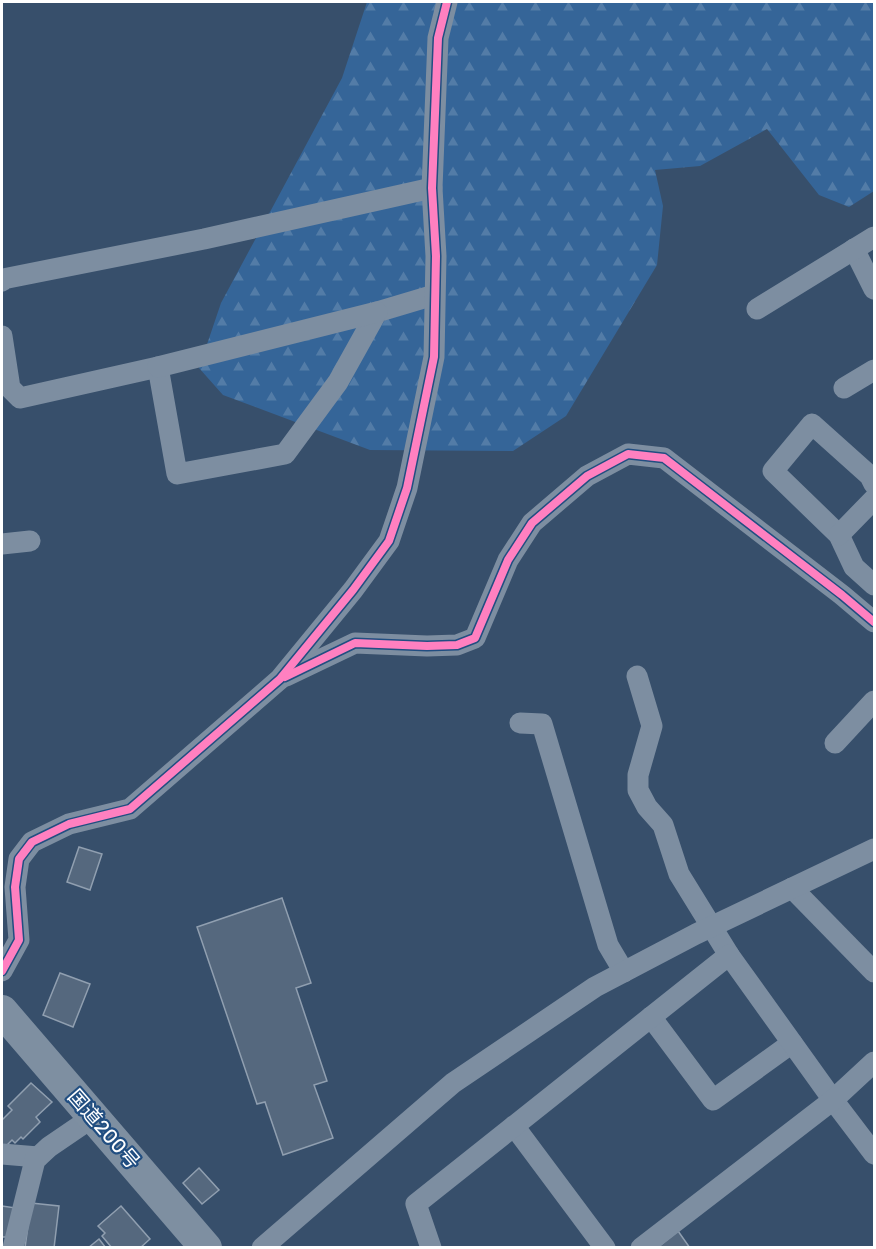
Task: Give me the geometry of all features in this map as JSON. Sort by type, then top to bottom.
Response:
[{"type":"highway","name":"国道200号","points":[[2,1011],[206,1248]]},
{"type":"street","points":[[2,971],[19,940],[15,886],[19,859],[32,842],[69,824],[130,809],[280,679],[353,590],[389,541],[407,488],[434,357],[436,256],[432,188],[438,38],[447,2]]},
{"type":"street","points":[[2,281],[432,188]]},
{"type":"street","points":[[757,309],[874,237]]},
{"type":"street","points":[[854,249],[874,289]]},
{"type":"street","points":[[2,336],[10,388],[20,398],[158,367],[377,312],[434,295]]},
{"type":"street","points":[[158,367],[177,474],[285,454],[338,382],[377,312]]},
{"type":"street","points":[[844,388],[874,370]]},
{"type":"street","points":[[874,484],[870,476],[812,424],[773,471],[839,534],[854,567],[874,585]]},
{"type":"street","points":[[280,679],[355,643],[457,645],[475,638],[508,560],[532,523],[587,476],[628,454],[664,458],[874,622]]},
{"type":"street","points":[[839,534],[874,498]]},
{"type":"street","points":[[2,544],[30,541]]},
{"type":"street","points":[[637,676],[652,726],[638,775],[638,790],[647,807],[663,825],[679,874],[729,955],[874,1154]]},
{"type":"street","points":[[835,743],[874,701]]},
{"type":"street","points":[[520,723],[542,724],[608,945],[624,972]]},
{"type":"street","points":[[262,1248],[453,1083],[595,987],[712,927],[874,849]]},
{"type":"street","points":[[792,888],[874,972]]},
{"type":"street","points":[[431,1248],[416,1204],[729,955]]},
{"type":"street","points":[[651,1017],[713,1100],[792,1043]]},
{"type":"street","points":[[641,1248],[833,1100],[874,1062]]},
{"type":"street","points":[[13,1248],[35,1160],[49,1147],[93,1117]]},
{"type":"street","points":[[514,1126],[605,1248]]},
{"type":"street","points":[[2,1154],[38,1157]]},
{"type":"green space","points":[[367,2],[874,2],[874,191],[849,207],[819,195],[767,129],[700,166],[655,170],[663,206],[657,265],[566,416],[513,451],[370,450],[223,395],[199,368],[221,303],[342,78]]},
{"type":"building","points":[[79,847],[102,854],[90,890],[67,882]]},
{"type":"building","points":[[282,898],[311,983],[296,988],[327,1081],[314,1085],[333,1138],[283,1155],[265,1102],[257,1104],[197,927]]},
{"type":"building","points":[[60,973],[90,984],[73,1027],[43,1015]]},
{"type":"building","points":[[31,1083],[52,1102],[36,1117],[40,1122],[23,1139],[21,1137],[15,1143],[12,1140],[2,1150],[2,1120],[12,1110],[8,1106]]},
{"type":"building","points":[[199,1168],[219,1190],[202,1204],[183,1183]]},
{"type":"building","points":[[31,1203],[59,1206],[54,1248],[25,1248]]},
{"type":"building","points":[[2,1206],[16,1208],[8,1237],[2,1237]]},
{"type":"building","points":[[121,1206],[150,1239],[140,1248],[112,1248],[102,1236],[105,1233],[98,1226]]},
{"type":"building","points":[[678,1231],[690,1248],[657,1248]]},
{"type":"building","points":[[99,1239],[106,1248],[88,1248]]},
{"type":"cycle path","points":[[2,971],[19,940],[15,887],[19,859],[32,842],[69,824],[130,809],[280,679],[353,590],[389,541],[407,488],[434,357],[436,256],[432,188],[438,38],[447,2]]},
{"type":"cycle path","points":[[285,677],[355,643],[457,645],[475,638],[508,560],[532,523],[587,476],[628,454],[664,458],[874,622]]}]
